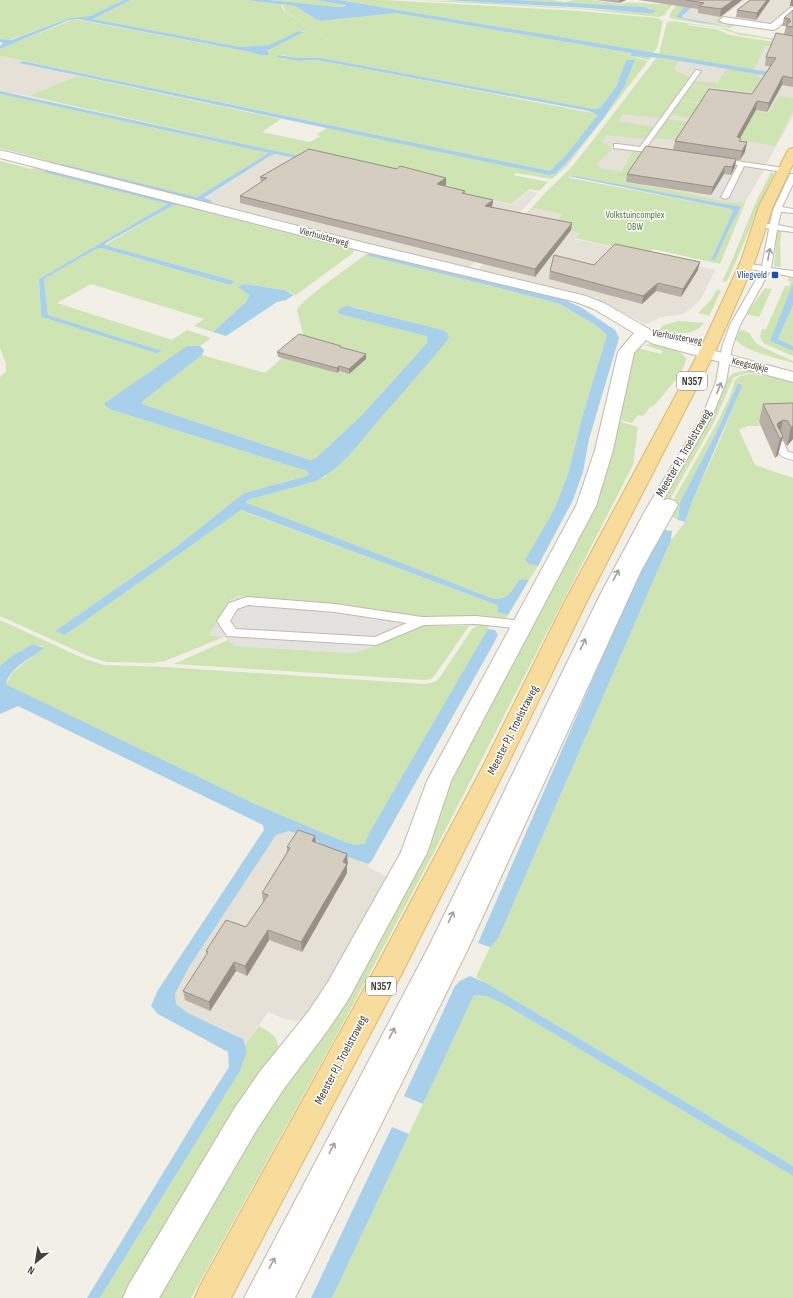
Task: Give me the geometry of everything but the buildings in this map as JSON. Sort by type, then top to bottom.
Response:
[{"type":"main road","name":"Meester P.J. Troelstraweg","points":[[212,1298],[385,978],[494,768],[575,603],[650,459],[717,351],[746,266],[767,226],[766,206],[788,173],[793,152]]},
{"type":"street","points":[[734,12],[724,20],[772,27],[793,10]]},
{"type":"street","points":[[748,23],[739,30],[777,38]]},
{"type":"street","name":"Vierhuisterweg","points":[[0,154],[367,248],[575,297],[599,306],[656,340],[717,351]]},
{"type":"street","points":[[140,1298],[245,1120],[272,1080],[318,1021],[338,991],[409,863],[414,853],[439,781],[586,506],[604,450],[626,352],[644,332]]},
{"type":"street","name":"Keegsdijkje","points":[[717,351],[793,368]]},
{"type":"street","name":"Keegsdijkje","points":[[717,351],[793,377]]},
{"type":"street","name":"Meester P.J. Troelstraweg","points":[[277,1298],[450,955],[628,578],[668,505]]},
{"type":"lane","points":[[642,149],[698,71]]},
{"type":"lane","points":[[616,146],[672,154]]},
{"type":"lane","points":[[709,159],[788,173]]},
{"type":"lane","points":[[725,198],[742,164]]},
{"type":"lane","name":"Meester P.J. Troelstraweg","points":[[254,1298],[435,951],[618,572],[651,511],[708,414],[722,382],[717,351],[748,304],[766,269],[767,226],[778,209],[788,173]]},
{"type":"lane","points":[[778,209],[793,211]]},
{"type":"lane","points":[[767,226],[793,230]]},
{"type":"lane","points":[[746,266],[793,274]]},
{"type":"lane","points":[[778,443],[784,454],[793,457]]},
{"type":"lane","points":[[422,621],[376,641],[232,633],[223,621],[233,606],[247,601],[335,608],[422,621],[476,620],[523,625]]},
{"type":"shaded area","points":[[701,0],[745,0],[715,23],[689,19],[682,16]]},
{"type":"shaded area","points":[[755,0],[793,0],[793,7],[771,24],[733,18]]},
{"type":"shaded area","points":[[772,44],[793,76],[754,70],[765,46]]},
{"type":"shaded area","points":[[0,56],[23,61],[19,63],[78,76],[29,96],[0,91]]},
{"type":"shaded area","points":[[657,57],[793,80],[793,116],[766,165],[764,165],[762,169],[764,170],[743,206],[564,175],[609,122]]},
{"type":"shaded area","points":[[278,154],[525,207],[469,268],[205,204],[211,203],[204,199],[271,155]]},
{"type":"shaded area","points":[[719,178],[752,183],[741,202],[707,197]]},
{"type":"shaded area","points":[[529,191],[538,193],[525,207],[511,204]]},
{"type":"shaded area","points":[[533,208],[563,214],[580,233],[574,239],[715,270],[701,299],[689,310],[683,314],[661,317],[646,324],[598,300],[598,298],[478,270]]},
{"type":"shaded area","points":[[239,596],[342,605],[418,617],[422,626],[356,653],[236,646],[224,637],[209,635],[231,599]]},
{"type":"shaded area","points":[[289,831],[319,842],[317,846],[368,864],[368,867],[390,878],[329,987],[302,1020],[294,1021],[285,1019],[268,1012],[245,1045],[243,1039],[188,1013],[176,1004],[175,994],[189,967],[276,835]]},
{"type":"green space","points":[[0,0],[124,0],[90,16],[70,18],[9,40],[0,39]]},
{"type":"green space","points":[[131,0],[246,0],[283,4],[281,6],[284,11],[345,51],[285,11],[283,6],[295,6],[321,21],[396,13],[631,53],[632,54],[630,56],[617,53],[648,61],[567,166],[552,179],[516,173],[513,175],[548,182],[539,191],[530,189],[511,204],[29,96],[78,76],[281,119],[262,132],[310,142],[321,136],[316,135],[327,128],[553,175],[566,164],[602,118],[623,86],[635,60],[626,60],[616,87],[600,108],[594,109],[322,58],[298,58],[281,55],[276,57],[299,61],[317,60],[598,114],[585,134],[550,171],[0,56],[0,49],[74,19],[266,55],[267,51],[304,32],[301,31],[269,45],[241,47],[93,19]]},
{"type":"green space","points":[[270,0],[315,0],[346,5],[338,7]]},
{"type":"green space","points":[[339,0],[385,0],[579,11],[657,18],[663,21],[657,48],[653,53]]},
{"type":"green space","points":[[411,0],[483,2],[650,13],[652,9],[644,7],[517,0],[553,0],[565,2],[574,0],[591,0],[620,4],[673,4],[664,15],[659,17],[579,9]]},
{"type":"green space","points":[[693,0],[684,7],[677,17],[725,26],[728,25],[715,23],[718,20],[737,25],[730,28],[673,19],[669,17],[673,9],[678,4]]},
{"type":"green space","points":[[673,21],[728,29],[735,32],[793,42],[740,35],[718,28],[687,25],[716,29],[730,35],[793,45],[765,46],[754,70],[659,54],[667,22]]},
{"type":"green space","points":[[631,56],[651,57],[649,60]]},
{"type":"green space","name":"Volkstuincomplex OBW","points":[[657,57],[679,61],[673,69],[676,69],[675,71],[690,78],[661,118],[623,114],[618,121],[655,127],[644,139],[607,135],[602,142],[610,146],[612,149],[598,163],[598,168],[622,172],[634,150],[674,156],[628,176],[623,182],[725,202],[745,203],[720,264],[653,249],[647,255],[575,238],[580,233],[551,227],[563,214],[533,208],[522,221],[515,226],[546,192],[573,166]],"holes":[[[569,176],[741,208],[711,259],[733,211],[731,209],[569,178]]]},
{"type":"green space","points":[[727,69],[759,74],[756,77],[765,79],[755,93],[692,85],[695,81],[718,83],[722,75],[731,76],[723,74]]},
{"type":"green space","points":[[691,86],[710,88],[705,94],[719,96],[713,104],[681,100]]},
{"type":"green space","points":[[0,94],[269,153],[197,197],[59,164],[208,203],[205,204],[0,152],[49,161],[0,148]]},
{"type":"green space","points":[[779,96],[793,98],[793,111],[775,146],[740,140],[724,107],[769,113]]},
{"type":"green space","points":[[680,101],[701,104],[692,118],[670,115]]},
{"type":"green space","points":[[667,119],[689,122],[678,140],[654,138]]},
{"type":"green space","points":[[0,161],[31,169],[46,170],[44,172],[168,204],[39,279],[41,315],[162,351],[48,315],[44,279],[96,249],[102,248],[230,285],[235,281],[105,245],[174,205],[354,250],[353,253],[296,295],[284,290],[244,284],[238,287],[249,295],[247,301],[213,332],[194,326],[204,319],[91,284],[57,303],[172,340],[187,330],[211,338],[200,346],[187,346],[105,406],[112,410],[310,473],[307,476],[244,493],[176,547],[55,631],[65,635],[240,510],[497,605],[498,612],[508,615],[506,618],[418,617],[342,605],[239,596],[209,635],[224,637],[165,661],[153,663],[106,662],[88,656],[0,616],[0,377],[6,372],[6,364],[0,348]]},
{"type":"green space","points":[[771,172],[774,174],[733,268],[727,281],[722,282],[756,202]]},
{"type":"green space","points":[[782,230],[780,243],[781,267],[774,266],[777,231]]},
{"type":"green space","points":[[365,255],[560,304],[594,324],[607,335],[583,414],[568,474],[554,510],[529,564],[538,566],[529,580],[519,580],[511,592],[505,597],[497,599],[491,598],[261,510],[246,502],[250,499],[325,477],[353,450],[446,332],[353,307],[341,308],[337,311],[426,336],[428,338],[427,343],[362,415],[316,458],[310,460],[142,404],[143,401],[202,355],[265,373],[282,358],[337,373],[339,371],[349,374],[366,359],[304,338],[297,310],[317,290]]},
{"type":"green space","points":[[789,277],[793,278],[793,283],[771,341],[793,351],[793,356],[765,344],[760,336],[762,329],[766,329],[785,286],[789,286],[791,281],[788,281]]},
{"type":"green space","points":[[765,288],[772,289],[759,317],[746,314]]},
{"type":"green space","points":[[717,289],[721,291],[709,316],[698,313],[710,301]]},
{"type":"green space","points":[[793,305],[793,346],[778,339]]},
{"type":"green space","points":[[679,321],[704,323],[694,331],[683,333],[670,333],[658,330],[664,325]]},
{"type":"green space","points":[[743,330],[749,333],[756,343],[793,361],[793,363],[747,348],[736,340],[739,331]]},
{"type":"green space","points":[[653,344],[671,348],[683,355],[686,358],[682,370],[653,407],[651,406],[643,416],[638,415],[632,423],[617,419],[634,351],[637,348],[661,354],[663,351],[644,345]]},
{"type":"green space","points":[[747,370],[768,375],[748,373],[734,377],[714,422],[668,503],[665,500],[709,421],[722,395],[728,378],[734,373]]},
{"type":"green space","points":[[749,374],[768,376],[791,382],[793,379],[793,420],[758,421],[760,426],[747,426],[739,430],[755,465],[793,478],[793,1166],[476,977],[490,947],[498,939],[671,540],[685,522],[742,384],[738,383],[718,429],[680,502],[678,520],[670,516],[671,504],[717,423],[730,396],[735,380],[740,376]]},
{"type":"green space","points":[[616,420],[638,427],[633,465],[435,850],[348,1014],[191,1298],[155,1298],[442,802],[466,753],[587,523],[600,495],[611,453]]},
{"type":"green space","points":[[0,620],[85,659],[104,665],[165,667],[425,684],[435,682],[440,677],[472,629],[478,625],[489,624],[488,632],[368,835],[365,843],[356,845],[345,842],[255,804],[10,687],[6,684],[13,672],[44,647],[33,644],[13,655],[0,666]]},
{"type":"green space","points":[[422,626],[469,626],[435,675],[431,679],[425,680],[174,664],[228,640],[236,646],[356,653]]},
{"type":"green space","points":[[474,995],[486,996],[502,1003],[793,1176],[793,1298],[332,1298]]},
{"type":"green space","points":[[259,1026],[275,1037],[278,1045],[277,1056],[126,1298],[100,1298],[240,1071],[247,1051],[245,1045]]},
{"type":"water","points":[[124,0],[131,0],[93,19],[241,47],[269,45],[299,31],[304,32],[267,51],[269,55],[261,55],[77,19],[69,20],[0,49],[0,46],[3,43],[0,42],[0,39],[11,40],[70,18],[90,16]]},
{"type":"water","points":[[246,0],[270,0],[338,7],[346,6],[315,0],[339,0],[793,76],[793,80],[662,58],[630,56],[632,54],[631,53],[396,13],[321,21],[295,6]]},
{"type":"water","points":[[444,0],[517,0],[644,7],[656,11],[653,13],[645,13],[589,8]]},
{"type":"water","points":[[693,0],[691,8],[682,16],[684,18],[729,26],[698,22],[676,17],[684,7]]},
{"type":"water","points":[[278,55],[298,58],[322,58],[594,109],[600,108],[616,87],[626,60],[635,60],[624,87],[602,120],[565,165],[555,174],[549,175],[19,63],[23,61],[550,171],[567,154],[598,115],[589,111],[317,60],[299,61],[276,57]]},
{"type":"water","points":[[0,91],[511,204],[276,154],[271,155],[204,198],[212,201],[211,203],[208,203],[59,165],[62,164],[197,197],[269,153],[0,94]]},
{"type":"water","points":[[49,169],[355,250],[174,205],[106,243],[105,245],[235,281],[230,285],[102,248],[96,249],[44,279],[48,315],[162,351],[157,353],[42,317],[39,279],[168,204],[43,172]]},
{"type":"water","points":[[568,176],[741,207],[715,260],[711,260],[733,211],[731,209]]},
{"type":"water","points":[[371,253],[505,284],[565,300],[582,308],[615,330],[619,338],[589,439],[583,472],[573,500],[538,566],[529,564],[525,560],[554,510],[568,474],[583,414],[607,335],[594,324],[560,304],[365,255]]},
{"type":"water","points":[[793,283],[793,305],[778,339],[793,346],[793,351],[770,341]]},
{"type":"water","points":[[244,284],[284,290],[294,295],[286,300],[277,302],[226,336],[213,332],[247,301],[249,295],[238,287]]},
{"type":"water","points":[[347,306],[438,329],[446,332],[449,337],[357,446],[334,470],[316,481],[250,499],[246,502],[491,598],[497,599],[505,597],[511,592],[519,580],[529,580],[508,615],[498,612],[497,605],[241,510],[65,635],[55,631],[176,547],[244,493],[307,476],[309,473],[307,471],[112,410],[105,406],[105,403],[187,346],[200,346],[204,350],[202,355],[143,401],[142,404],[310,460],[316,458],[362,415],[427,343],[428,338],[426,336],[340,314],[337,311]]},
{"type":"water","points":[[738,383],[742,386],[692,502],[685,522],[678,520],[680,502],[718,429]]},
{"type":"water","points":[[663,530],[672,531],[671,540],[498,939],[490,947],[478,943],[611,637],[659,534]]},
{"type":"water","points":[[488,629],[495,630],[498,635],[371,862],[368,864],[317,846],[319,842],[289,831],[276,835],[189,967],[175,994],[176,1004],[188,1013],[243,1039],[247,1051],[240,1071],[100,1298],[87,1298],[229,1067],[228,1052],[158,1014],[151,1006],[158,990],[264,830],[263,825],[18,706],[0,714],[0,666],[13,655],[33,644],[44,648],[22,663],[8,678],[6,684],[255,804],[345,842],[356,845],[365,843],[368,835]]},
{"type":"water","points":[[470,976],[486,983],[793,1166],[793,1176],[502,1003],[486,996],[474,995],[423,1104],[404,1096],[455,986],[460,981]]},
{"type":"water","points":[[392,1127],[409,1134],[332,1298],[311,1298]]},
{"type":"place","name":"Vliegveld","points":[[775,275]]}]
